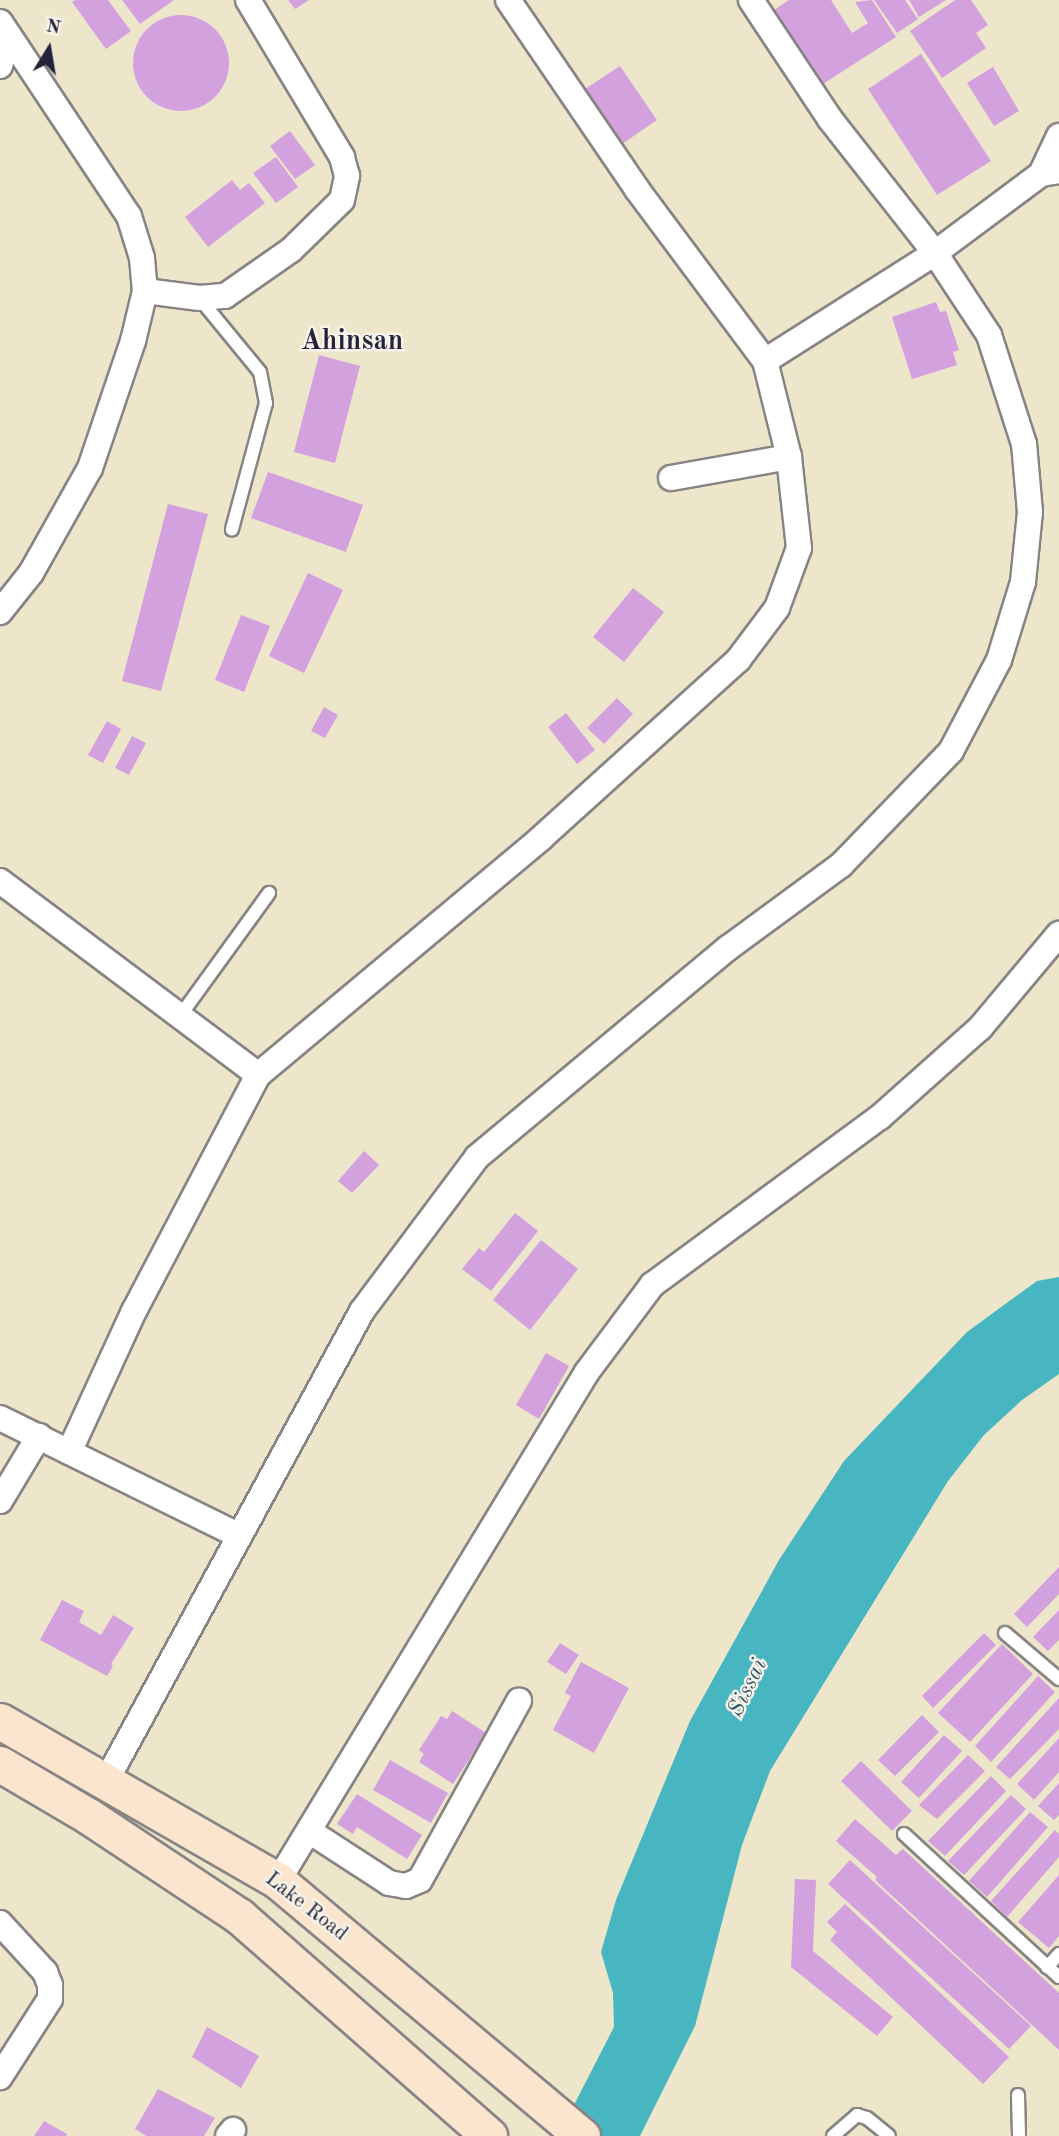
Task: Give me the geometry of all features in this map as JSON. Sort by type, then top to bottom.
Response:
[{"type":"main road","name":"Lake Road","points":[[13,1729],[278,1881],[571,2128]]},
{"type":"main road","points":[[2,1769],[90,1817],[239,1916],[489,2136]]},
{"type":"street","points":[[145,291],[200,299],[225,296],[291,250],[342,200],[347,176],[342,157],[248,0]]},
{"type":"street","points":[[69,1452],[134,1311],[258,1075],[541,838],[738,660],[777,608],[799,548],[789,457],[765,361],[637,190],[508,0]]},
{"type":"street","points":[[105,1783],[362,1311],[477,1157],[728,948],[841,865],[951,751],[999,660],[1023,582],[1030,512],[1024,444],[989,335],[935,253],[830,119],[751,0]]},
{"type":"street","points":[[0,66],[5,28]]},
{"type":"street","points":[[0,612],[31,573],[90,468],[133,341],[145,291],[142,258],[129,216],[5,28]]},
{"type":"street","points":[[765,361],[935,253],[1050,172],[1059,136]]},
{"type":"street","points":[[671,478],[789,457]]},
{"type":"street","points":[[0,881],[258,1075]]},
{"type":"street","points":[[278,1881],[587,1371],[652,1285],[890,1108],[981,1028],[1059,934]]},
{"type":"street","points":[[0,1418],[240,1536]]},
{"type":"street","points":[[0,1501],[39,1436]]},
{"type":"street","points":[[309,1831],[389,1883],[406,1886],[420,1880],[519,1701]]},
{"type":"street","points":[[2,1769],[13,1729]]},
{"type":"street","points":[[0,2077],[50,1999],[50,1986],[45,1972],[2,1928]]},
{"type":"lane","points":[[200,299],[260,372],[266,403],[232,528]]},
{"type":"lane","points":[[180,1016],[269,893]]},
{"type":"lane","points":[[1005,1633],[1059,1679]]},
{"type":"lane","points":[[904,1834],[1059,1978]]},
{"type":"lane","points":[[1047,1966],[1059,1954]]},
{"type":"lane","points":[[1018,2095],[1018,2136]]},
{"type":"lane","points":[[833,2136],[857,2115],[867,2118],[889,2136]]},
{"type":"water","name":"Sissai","points":[[1059,1277],[1059,1374],[1022,1400],[984,1435],[948,1481],[770,1771],[742,1845],[695,2026],[640,2136],[558,2136],[614,2027],[613,1993],[601,1952],[616,1900],[690,1721],[779,1560],[844,1461],[967,1332],[1037,1281]]},
{"type":"building","points":[[108,0],[131,31],[106,49],[72,2]]},
{"type":"building","points":[[122,0],[174,0],[140,24]]},
{"type":"building","points":[[288,0],[309,0],[295,9]]},
{"type":"building","points":[[789,0],[831,0],[852,33],[868,23],[855,2],[872,0],[896,37],[823,84],[774,10]]},
{"type":"building","points":[[874,0],[905,0],[918,19],[897,33]]},
{"type":"building","points":[[909,0],[946,0],[919,17]]},
{"type":"building","points":[[955,0],[971,0],[988,25],[976,33],[986,48],[942,78],[910,31]]},
{"type":"building","points":[[181,15],[199,19],[215,29],[225,45],[229,63],[225,81],[215,97],[199,107],[181,111],[163,107],[147,97],[137,81],[133,63],[137,45],[147,29],[163,19]]},
{"type":"building","points":[[921,54],[991,161],[937,195],[868,89]]},
{"type":"building","points":[[620,66],[657,120],[622,144],[585,89]]},
{"type":"building","points":[[993,67],[1019,111],[994,126],[967,83]]},
{"type":"building","points":[[290,131],[315,165],[295,179],[270,146]]},
{"type":"building","points":[[276,157],[298,187],[276,203],[253,173]]},
{"type":"building","points":[[232,180],[240,190],[249,183],[265,203],[208,247],[185,217]]},
{"type":"building","points":[[936,302],[940,312],[946,311],[959,350],[953,352],[957,365],[912,379],[892,317]]},
{"type":"building","points":[[319,355],[360,366],[335,463],[294,452]]},
{"type":"building","points":[[268,472],[363,505],[346,552],[251,518]]},
{"type":"building","points":[[168,504],[208,514],[161,691],[122,681]]},
{"type":"building","points":[[308,573],[343,590],[304,673],[269,656]]},
{"type":"building","points":[[633,588],[664,612],[624,662],[593,637]]},
{"type":"building","points":[[241,615],[270,626],[244,692],[215,680]]},
{"type":"building","points":[[617,698],[633,714],[604,744],[587,728]]},
{"type":"building","points":[[324,707],[338,715],[325,738],[311,731]]},
{"type":"building","points":[[566,713],[595,750],[577,764],[548,727]]},
{"type":"building","points":[[107,721],[121,729],[103,763],[88,755]]},
{"type":"building","points":[[132,736],[146,743],[129,775],[115,768]]},
{"type":"building","points":[[364,1151],[379,1165],[352,1193],[338,1181]]},
{"type":"building","points":[[515,1213],[538,1231],[491,1291],[462,1269],[479,1248],[484,1252]]},
{"type":"building","points":[[541,1240],[578,1269],[530,1330],[493,1300]]},
{"type":"building","points":[[546,1353],[569,1366],[539,1419],[516,1405]]},
{"type":"building","points":[[1059,1567],[1059,1594],[1027,1627],[1014,1614]]},
{"type":"building","points":[[62,1600],[84,1611],[79,1622],[101,1635],[113,1615],[134,1628],[111,1664],[113,1666],[107,1676],[40,1640]]},
{"type":"building","points":[[1059,1610],[1059,1640],[1048,1651],[1033,1637]]},
{"type":"building","points":[[984,1633],[996,1645],[933,1708],[922,1696]]},
{"type":"building","points":[[560,1643],[579,1655],[566,1674],[547,1662]]},
{"type":"building","points":[[1002,1644],[1033,1674],[970,1742],[938,1713]]},
{"type":"building","points":[[581,1662],[629,1688],[594,1753],[553,1730],[571,1696],[565,1693]]},
{"type":"building","points":[[1038,1676],[1055,1692],[991,1762],[975,1746]]},
{"type":"building","points":[[1059,1698],[1059,1729],[1010,1779],[996,1767]]},
{"type":"building","points":[[452,1711],[486,1733],[453,1784],[419,1762],[424,1754],[419,1750],[441,1716],[447,1719]]},
{"type":"building","points":[[922,1715],[939,1732],[895,1776],[878,1760]]},
{"type":"building","points":[[944,1735],[962,1751],[919,1798],[901,1782]]},
{"type":"building","points":[[1059,1738],[1059,1772],[1034,1800],[1017,1784]]},
{"type":"building","points":[[968,1755],[985,1771],[937,1819],[919,1805]]},
{"type":"building","points":[[390,1760],[448,1793],[431,1823],[373,1790]]},
{"type":"building","points":[[861,1761],[912,1811],[892,1831],[841,1781]]},
{"type":"building","points":[[991,1776],[1006,1791],[945,1856],[928,1841]]},
{"type":"building","points":[[1059,1783],[1059,1815],[1054,1820],[1038,1806]]},
{"type":"building","points":[[357,1794],[422,1835],[407,1859],[357,1827],[353,1834],[337,1824]]},
{"type":"building","points":[[1011,1795],[1026,1809],[964,1875],[948,1861]]},
{"type":"building","points":[[1030,1812],[1048,1827],[987,1897],[969,1881]]},
{"type":"building","points":[[855,1819],[896,1855],[903,1849],[1059,1993],[1059,2050],[836,1841]]},
{"type":"building","points":[[1055,1830],[1059,1834],[1059,1857],[1007,1917],[991,1901]]},
{"type":"building","points":[[850,1860],[1031,2026],[1009,2049],[828,1884]]},
{"type":"building","points":[[1059,1875],[1059,1936],[1049,1948],[1018,1922]]},
{"type":"building","points":[[795,1879],[816,1880],[813,1951],[893,2017],[877,2036],[791,1967]]},
{"type":"building","points":[[845,1904],[1009,2057],[983,2084],[830,1940],[837,1932],[827,1922]]},
{"type":"building","points":[[207,2027],[259,2056],[241,2088],[192,2057]]},
{"type":"building","points":[[158,2089],[215,2118],[204,2136],[146,2136],[135,2129]]},
{"type":"building","points":[[44,2121],[67,2134],[66,2136],[34,2136]]},
{"type":"district","name":"Ahinsan","points":[[352,342]]}]
